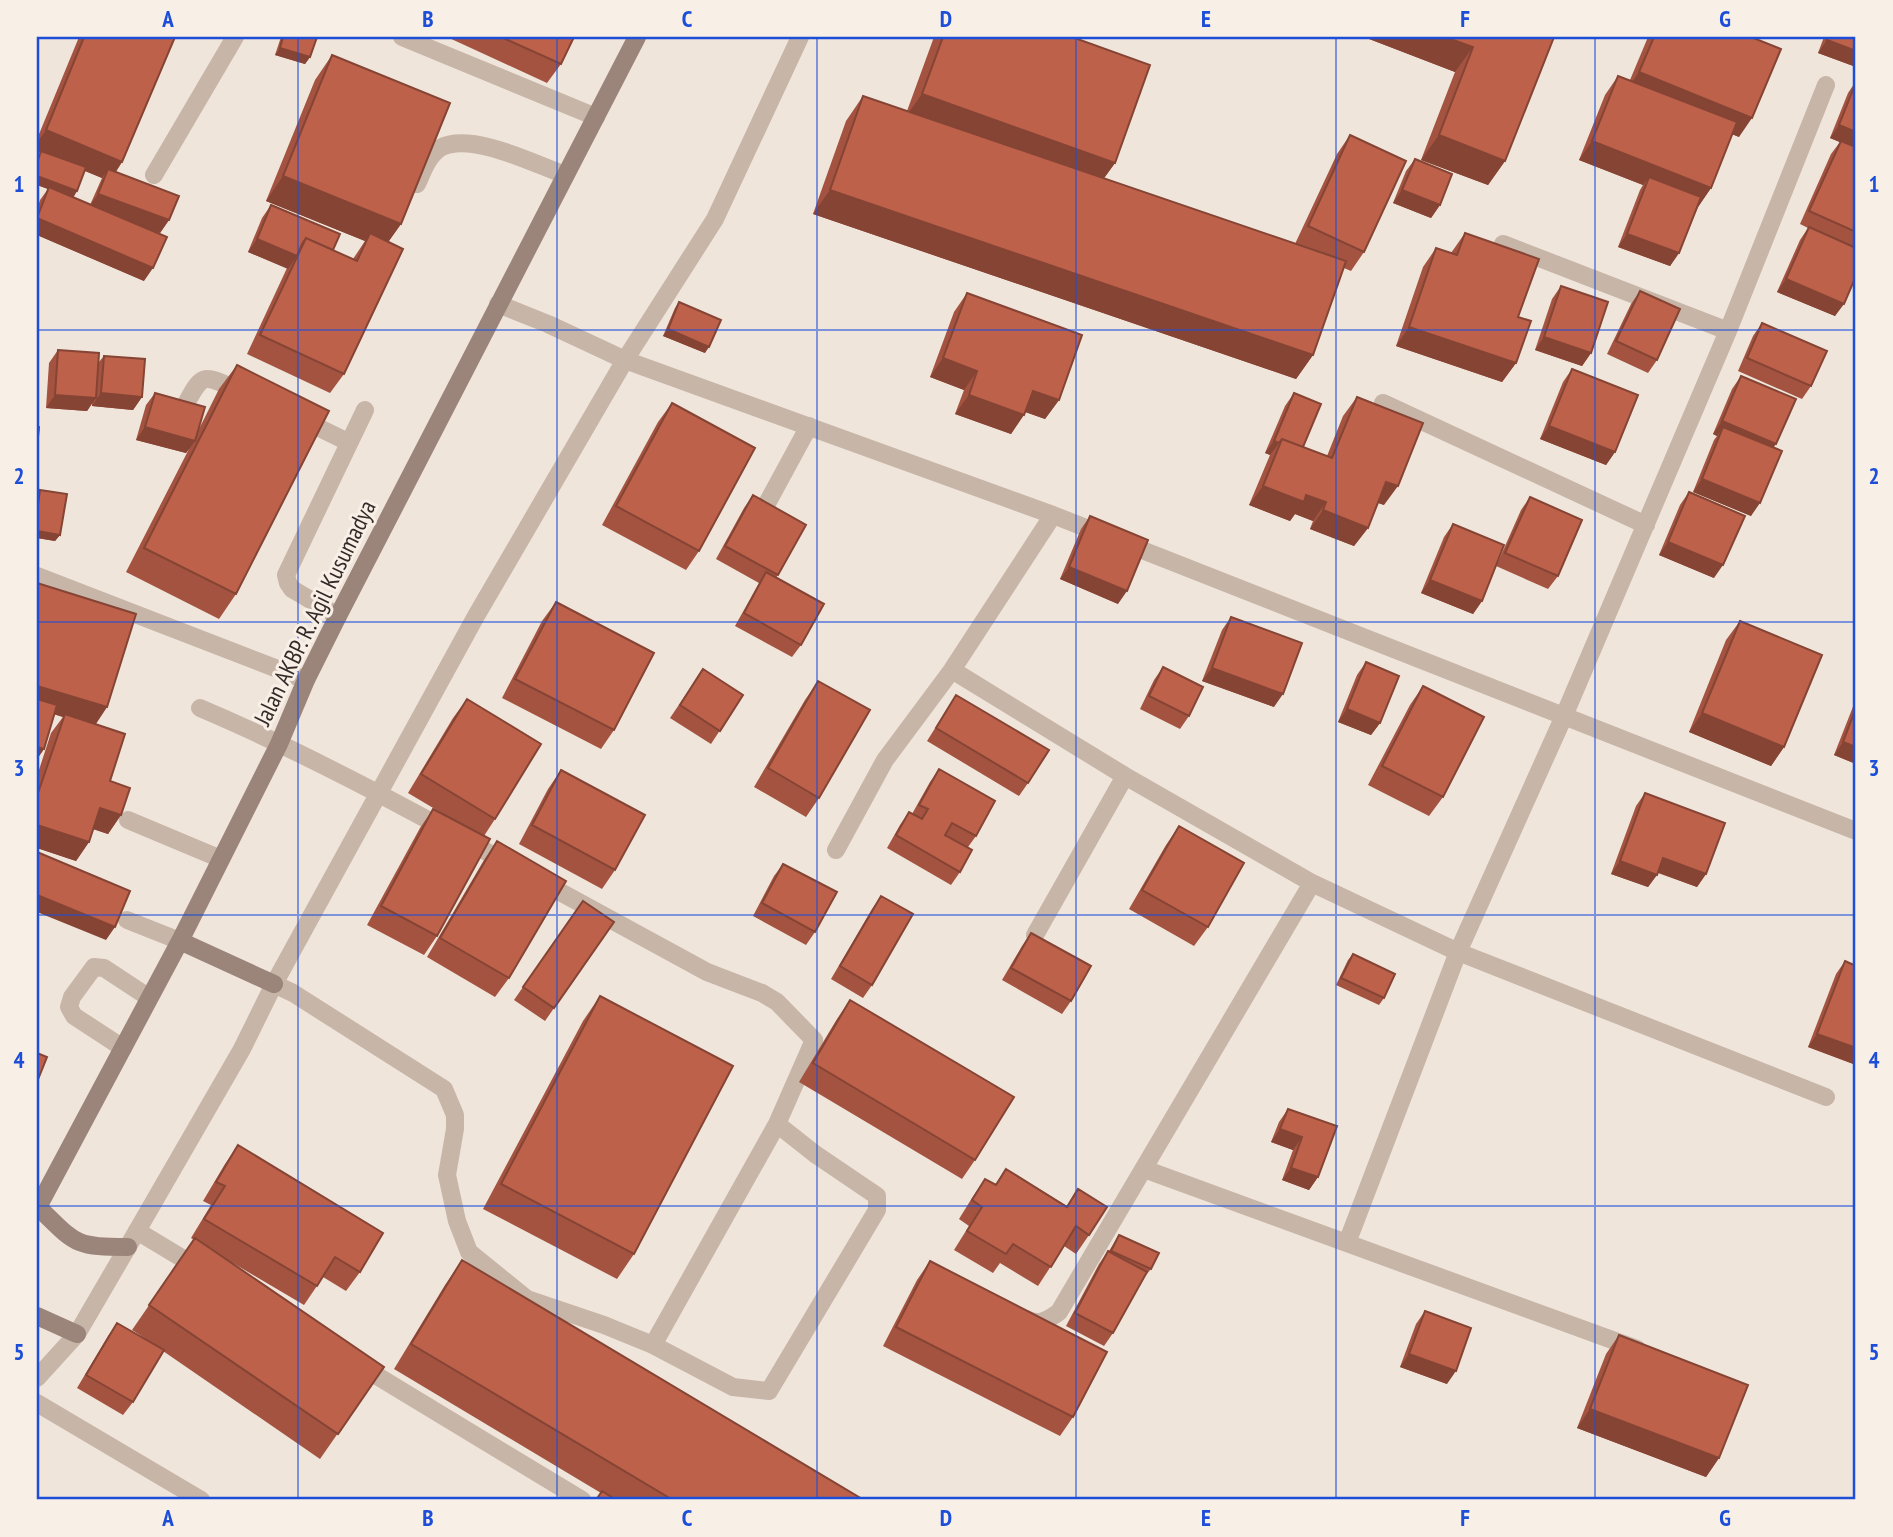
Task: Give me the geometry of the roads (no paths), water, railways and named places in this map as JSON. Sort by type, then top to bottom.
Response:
[{"type":"main road","name":"Jalan AKBP. R. Agil Kusumadya","points":[[37,1208],[180,941],[279,744],[306,680],[338,616],[637,37]]},
{"type":"main road","points":[[180,941],[274,984]]},
{"type":"main road","points":[[37,1208],[70,1239],[89,1247],[133,1239]]},
{"type":"main road","points":[[37,1316],[77,1334]]},
{"type":"street","points":[[154,175],[235,37]]},
{"type":"street","points":[[402,37],[596,117]]},
{"type":"street","points":[[37,1378],[77,1334],[133,1239],[242,1049],[274,984],[476,616],[625,360],[715,219],[800,37]]},
{"type":"street","points":[[1348,1243],[1458,952],[1646,525],[1728,331],[1826,85]]},
{"type":"street","points":[[417,184],[430,158],[441,148],[460,142],[506,152],[565,176]]},
{"type":"street","points":[[1503,244],[1728,331]]},
{"type":"street","points":[[498,304],[625,360],[1054,515],[1856,831]]},
{"type":"street","points":[[181,413],[197,383],[205,379],[213,379],[265,403]]},
{"type":"street","points":[[1383,403],[1646,525]]},
{"type":"street","points":[[338,616],[292,589],[286,575],[365,410]]},
{"type":"street","points":[[289,414],[348,442]]},
{"type":"street","points":[[764,509],[808,426]]},
{"type":"street","points":[[836,850],[885,760],[952,670],[1054,515]]},
{"type":"street","points":[[37,576],[306,680]]},
{"type":"street","points":[[952,670],[1125,776],[1312,883],[1458,952],[1826,1097]]},
{"type":"street","points":[[200,708],[379,793],[707,972],[738,983],[777,1002],[814,1040],[777,1124],[653,1345]]},
{"type":"street","points":[[1035,935],[1125,776]]},
{"type":"street","points":[[128,820],[221,859]]},
{"type":"street","points":[[1009,1310],[1031,1322],[1045,1323],[1059,1312],[1312,883]]},
{"type":"street","points":[[127,920],[180,941]]},
{"type":"street","points":[[124,1048],[74,1016],[69,1007],[72,997],[94,967],[104,968],[148,997]]},
{"type":"street","points":[[274,984],[293,993],[444,1088],[455,1115],[447,1175],[457,1222],[469,1252],[527,1300],[604,1325],[653,1345],[733,1387],[769,1391],[877,1210],[877,1196],[777,1124]]},
{"type":"street","points":[[1144,1169],[1656,1356]]},
{"type":"street","points":[[133,1239],[219,1281]]},
{"type":"street","points":[[348,1359],[582,1500]]},
{"type":"street","points":[[37,1403],[201,1500]]}]
